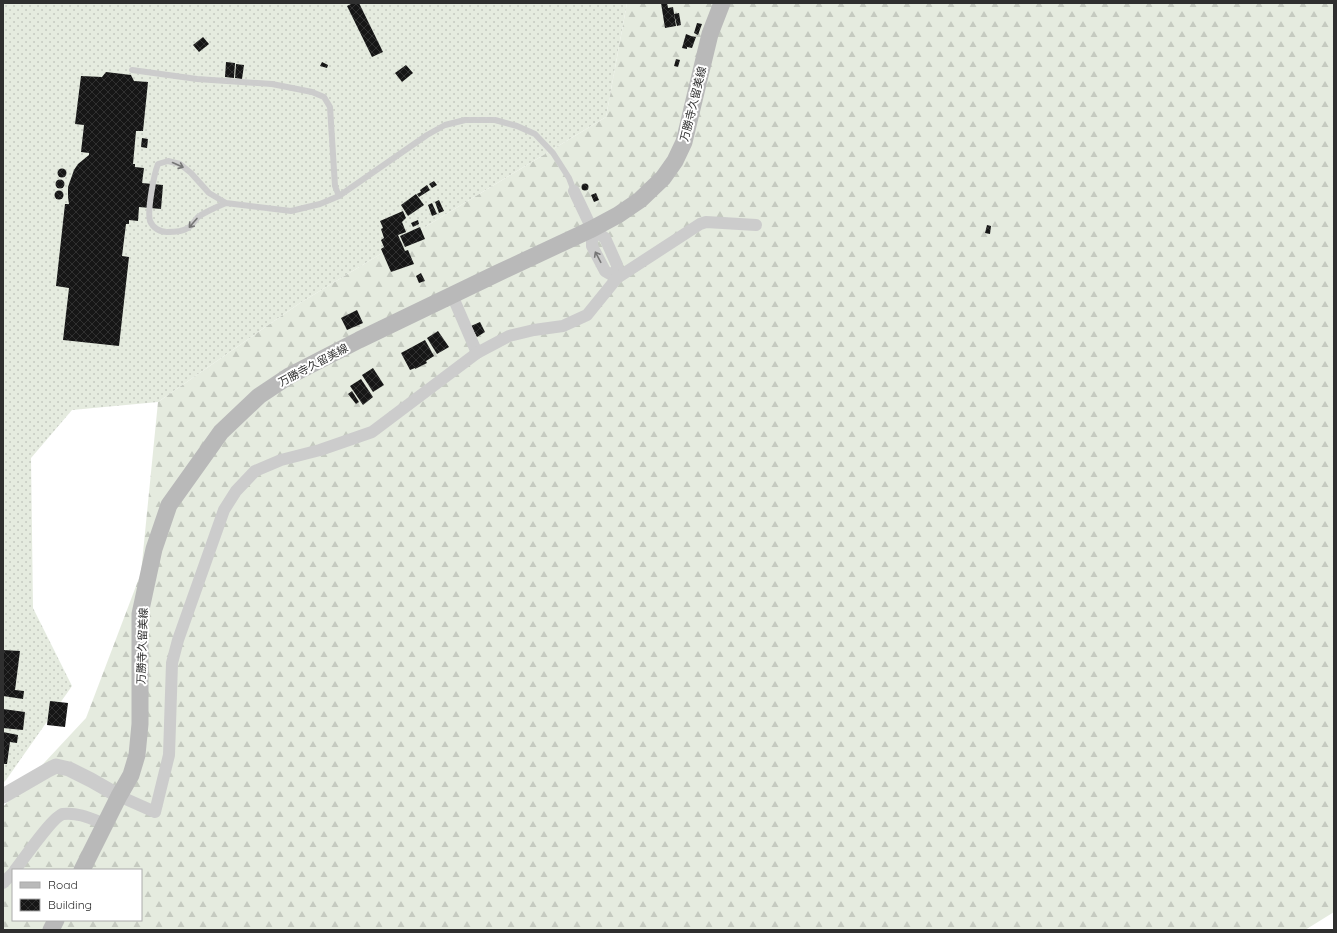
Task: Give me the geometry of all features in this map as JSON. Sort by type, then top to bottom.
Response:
[{"type":"main road","name":"万勝寺久留美線","points":[[82,869],[131,775],[137,755],[140,724],[140,614],[154,549],[169,506],[221,432],[259,396],[289,376],[452,295],[592,229],[618,215],[640,200],[663,178],[675,161],[684,142],[710,34],[722,3]]},
{"type":"main road","points":[[51,930],[56,921]]},
{"type":"street","points":[[574,192],[592,229],[605,238],[617,265],[617,278]]},
{"type":"street","points":[[3,796],[56,766],[74,772],[119,796],[155,812],[169,756],[172,663],[178,640],[224,510],[236,491],[255,471],[281,460],[320,450],[372,432],[477,353],[509,336],[534,330],[563,326],[587,315],[617,278],[700,224],[706,222],[756,225]]},
{"type":"street","points":[[452,295],[477,353]]},
{"type":"street","points":[[16,869],[53,821],[62,814],[81,815],[105,824]]},
{"type":"street","points":[[3,883],[12,874]]},
{"type":"lane","points":[[132,70],[197,79],[272,84],[312,92],[324,97],[330,107],[335,186],[339,196]]},
{"type":"lane","points":[[226,203],[214,208],[198,218],[188,228],[176,232],[163,232],[155,228],[151,223],[149,215],[155,172],[158,164],[168,161],[180,164],[191,173],[209,193],[226,203],[292,211],[320,204],[339,196],[427,135],[445,125],[465,120],[495,120],[517,126],[535,134],[553,153],[569,178],[574,192]]},
{"type":"green space","points":[[3,3],[627,3],[606,117],[300,303],[158,402],[72,410],[31,458],[33,608],[72,686],[3,783]]},
{"type":"green space","points":[[627,3],[1334,3],[1334,912],[1305,930],[3,930],[3,807],[86,718],[141,573],[158,402],[300,303],[606,117]]},
{"type":"building","points":[[353,3],[359,3],[383,52],[372,57],[347,6]]},
{"type":"building","points":[[661,3],[667,3],[668,8],[673,7],[676,26],[665,28]]},
{"type":"building","points":[[679,13],[681,25],[677,26],[674,14]]},
{"type":"building","points":[[697,23],[702,24],[698,35],[694,33]]},
{"type":"building","points":[[686,34],[696,37],[692,48],[682,48]]},
{"type":"building","points":[[203,37],[209,44],[199,52],[193,45]]},
{"type":"building","points":[[676,59],[680,60],[678,67],[674,66]]},
{"type":"building","points":[[226,62],[235,63],[234,78],[225,77]]},
{"type":"building","points":[[322,62],[328,65],[327,68],[320,66]]},
{"type":"building","points":[[236,64],[244,65],[242,79],[235,78]]},
{"type":"building","points":[[406,65],[413,73],[402,82],[395,73]]},
{"type":"building","points":[[106,72],[131,75],[134,81],[148,82],[143,131],[136,131],[133,164],[135,164],[135,167],[144,168],[142,183],[163,185],[161,209],[139,207],[138,221],[129,220],[129,224],[126,224],[122,256],[129,257],[119,346],[63,340],[69,288],[56,286],[65,204],[69,204],[68,187],[74,170],[78,164],[89,155],[89,153],[81,152],[84,125],[75,124],[81,76],[102,77]]},
{"type":"building","points":[[142,138],[148,139],[147,148],[141,147]]},
{"type":"building","points":[[62,168],[67,173],[62,178],[57,173]]},
{"type":"building","points":[[58,180],[62,180],[64,184],[62,188],[58,188],[56,186],[56,182]]},
{"type":"building","points":[[434,181],[437,185],[432,188],[429,184]]},
{"type":"building","points":[[585,183],[588,184],[588,190],[585,191],[582,190],[581,187],[582,184]]},
{"type":"building","points":[[427,185],[430,190],[419,197],[417,194]]},
{"type":"building","points":[[59,190],[64,195],[59,200],[54,195]]},
{"type":"building","points":[[596,193],[599,200],[594,202],[591,195]]},
{"type":"building","points":[[416,194],[424,205],[408,216],[401,205]]},
{"type":"building","points":[[439,200],[444,211],[439,213],[435,202]]},
{"type":"building","points":[[432,203],[437,214],[432,216],[428,205]]},
{"type":"building","points":[[403,211],[406,218],[402,222],[406,232],[398,235],[405,251],[408,250],[414,264],[391,272],[381,249],[384,247],[381,240],[384,238],[381,229],[383,228],[380,221]]},
{"type":"building","points":[[418,220],[419,224],[413,227],[411,223]]},
{"type":"building","points":[[987,225],[991,226],[990,234],[985,233]]},
{"type":"building","points":[[420,227],[425,239],[405,247],[400,236]]},
{"type":"building","points":[[421,273],[425,281],[419,283],[416,276]]},
{"type":"building","points":[[357,310],[363,323],[347,330],[341,318]]},
{"type":"building","points":[[480,322],[485,332],[477,337],[471,326]]},
{"type":"building","points":[[438,331],[449,347],[437,354],[427,338]]},
{"type":"building","points":[[425,340],[434,356],[426,361],[427,363],[410,370],[401,353]]},
{"type":"building","points":[[373,368],[384,385],[373,392],[362,375]]},
{"type":"building","points":[[361,379],[373,397],[363,405],[350,386]]},
{"type":"building","points":[[352,391],[359,402],[356,404],[348,394]]},
{"type":"building","points":[[3,650],[20,651],[15,690],[24,691],[23,699],[3,696]]},
{"type":"building","points":[[50,701],[68,703],[65,727],[47,725]]},
{"type":"building","points":[[3,709],[25,712],[23,730],[3,728]]},
{"type":"building","points":[[3,732],[18,735],[17,743],[10,742],[7,764],[3,764]]}]
